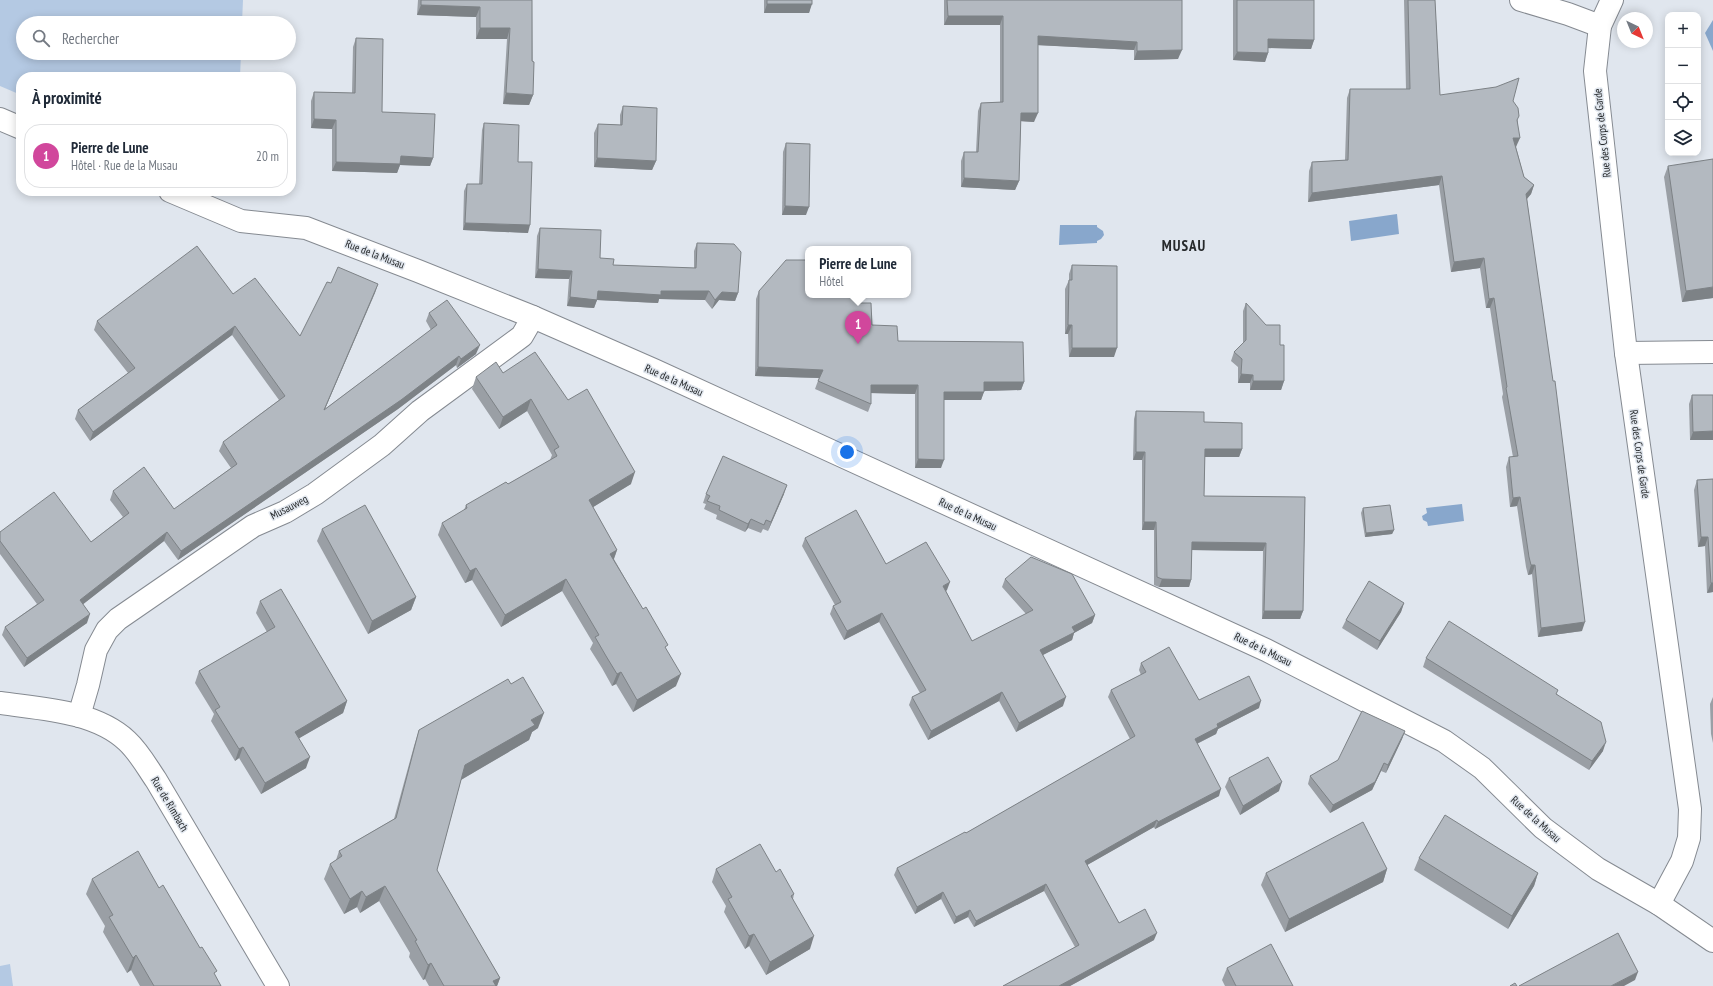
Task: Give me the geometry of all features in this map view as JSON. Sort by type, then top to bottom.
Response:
[{"type":"street","points":[[1521,0],[1568,14],[1600,26]]},
{"type":"street","name":"Rue des Corps de Garde","points":[[1612,0],[1600,26],[1595,71],[1626,353],[1690,809],[1689,838],[1682,861],[1659,904]]},
{"type":"street","points":[[0,119],[16,126]]},
{"type":"street","name":"Rue de la Musau","points":[[182,196],[241,221],[306,228],[533,317],[654,370],[1266,650],[1444,741],[1482,768],[1543,828],[1598,869],[1659,904],[1713,942]]},
{"type":"street","name":"Musauweg","points":[[79,716],[96,650],[107,630],[118,619],[253,526],[285,512],[321,490],[382,445],[420,411],[522,336],[533,317]]},
{"type":"street","points":[[1626,353],[1713,352]]},
{"type":"street","name":"Rue de Rimbach","points":[[0,703],[79,716],[99,723],[114,731],[127,741],[139,754],[156,780],[278,986]]},
{"type":"shaded area","points":[[0,0],[243,0],[242,16],[16,16],[16,60],[241,60],[240,72],[16,72],[16,93],[0,86]]},
{"type":"shaded area","points":[[1713,20],[1713,51],[1705,33]]},
{"type":"shaded area","points":[[1397,214],[1399,234],[1351,241],[1349,221]]},
{"type":"shaded area","points":[[1060,225],[1097,225],[1097,227],[1103,231],[1104,235],[1097,241],[1097,243],[1059,245]]},
{"type":"shaded area","points":[[1462,504],[1464,521],[1428,526],[1427,522],[1423,520],[1422,516],[1427,513],[1426,508]]},
{"type":"shaded area","points":[[10,964],[13,986],[0,986],[0,966]]},
{"type":"building","points":[[421,0],[532,0],[532,61],[534,62],[533,95],[506,93],[510,28],[480,28],[480,7],[421,5]]},
{"type":"building","points":[[767,0],[812,0],[812,4],[767,4]]},
{"type":"building","points":[[947,0],[1182,0],[1182,50],[1137,51],[1137,42],[1038,36],[1038,113],[1021,113],[1019,181],[964,178],[964,152],[978,152],[981,103],[1003,102],[1003,16],[948,16]]},
{"type":"building","points":[[1237,0],[1314,0],[1314,40],[1268,39],[1268,53],[1237,52]]},
{"type":"building","points":[[1408,0],[1435,0],[1440,95],[1496,87],[1519,78],[1513,101],[1518,108],[1519,116],[1517,120],[1520,138],[1513,138],[1524,177],[1534,185],[1526,194],[1553,381],[1555,381],[1585,622],[1541,628],[1535,565],[1531,565],[1529,557],[1520,497],[1513,498],[1509,457],[1518,456],[1506,388],[1494,298],[1489,299],[1484,258],[1454,262],[1442,176],[1312,193],[1312,162],[1348,160],[1350,89],[1410,89]]},
{"type":"building","points":[[356,38],[383,39],[382,112],[435,114],[433,158],[401,156],[400,164],[336,162],[336,120],[314,119],[314,92],[355,93]]},
{"type":"building","points":[[623,106],[657,108],[656,161],[597,158],[598,124],[622,125]]},
{"type":"building","points":[[484,123],[519,125],[518,162],[532,162],[530,225],[465,223],[467,184],[482,184]]},
{"type":"building","points":[[786,143],[810,144],[809,207],[785,206]]},
{"type":"building","points":[[1713,159],[1713,287],[1686,291],[1668,166]]},
{"type":"building","points":[[540,228],[601,230],[600,258],[614,259],[613,265],[696,268],[697,243],[734,244],[741,252],[738,293],[722,292],[715,300],[709,291],[661,291],[661,295],[598,291],[597,300],[570,297],[572,271],[538,269]]},
{"type":"building","points":[[197,246],[233,294],[255,278],[300,336],[327,282],[331,283],[338,267],[378,284],[324,410],[437,325],[429,313],[447,300],[480,345],[461,359],[459,356],[401,400],[181,551],[167,532],[80,600],[90,614],[27,658],[5,627],[44,600],[0,541],[0,532],[54,492],[91,542],[129,513],[113,491],[144,467],[174,509],[237,464],[223,442],[285,396],[235,326],[93,432],[78,410],[135,368],[97,321]]},
{"type":"building","points":[[786,260],[805,260],[805,298],[861,298],[860,303],[871,303],[872,325],[897,326],[898,341],[1023,342],[1024,382],[984,382],[984,392],[944,392],[944,460],[918,459],[918,385],[871,385],[871,404],[818,381],[823,370],[758,367],[759,291]]},
{"type":"building","points":[[1072,265],[1117,266],[1117,348],[1072,348],[1072,325],[1068,325],[1069,280],[1072,280]]},
{"type":"building","points":[[1246,303],[1266,325],[1280,325],[1280,345],[1284,345],[1284,381],[1253,381],[1253,375],[1241,374],[1242,359],[1234,352],[1246,340]]},
{"type":"building","points":[[535,352],[568,400],[587,389],[635,472],[589,500],[617,550],[610,554],[643,609],[646,607],[668,645],[665,647],[681,674],[637,700],[621,672],[617,674],[606,656],[595,637],[599,635],[566,579],[505,615],[476,568],[470,571],[442,523],[467,508],[466,505],[506,482],[508,484],[557,456],[554,450],[559,447],[531,399],[503,417],[476,377],[496,362],[503,373]]},
{"type":"building","points":[[1692,395],[1713,395],[1713,431],[1693,432]]},
{"type":"building","points":[[1136,411],[1204,412],[1204,422],[1242,423],[1242,449],[1205,449],[1204,496],[1305,497],[1303,611],[1264,611],[1266,543],[1192,542],[1191,580],[1162,579],[1157,577],[1156,522],[1144,522],[1145,452],[1136,452]]},
{"type":"building","points":[[723,456],[787,485],[771,522],[766,520],[764,525],[751,519],[748,524],[719,510],[720,506],[707,501],[710,496],[706,494]]},
{"type":"building","points":[[1713,479],[1713,583],[1711,583],[1708,537],[1701,537],[1697,480]]},
{"type":"building","points":[[365,505],[416,597],[372,621],[322,529]]},
{"type":"building","points":[[1390,505],[1394,530],[1366,533],[1363,508]]},
{"type":"building","points":[[856,510],[886,564],[926,542],[950,582],[943,586],[972,641],[1033,610],[1005,579],[1031,557],[1072,574],[1095,615],[1072,627],[1075,632],[1040,650],[1066,697],[1019,723],[1002,692],[931,731],[912,697],[926,690],[882,613],[847,631],[833,606],[841,602],[805,538]]},
{"type":"building","points":[[1369,581],[1404,603],[1380,641],[1346,620]]},
{"type":"building","points":[[281,589],[347,701],[295,732],[310,757],[265,783],[243,747],[239,749],[215,710],[220,707],[199,671],[275,627],[260,601]]},
{"type":"building","points":[[1449,621],[1558,690],[1556,694],[1601,722],[1606,742],[1592,761],[1426,658]]},
{"type":"building","points":[[1169,647],[1199,700],[1249,676],[1261,701],[1217,724],[1218,727],[1195,739],[1221,789],[1158,822],[1157,820],[1085,861],[1119,923],[1145,909],[1157,933],[1059,986],[1003,986],[1079,945],[1046,884],[976,921],[970,910],[956,917],[943,892],[917,907],[897,868],[965,832],[966,833],[1135,736],[1111,690],[1146,672],[1141,663]]},
{"type":"building","points":[[523,677],[544,713],[531,720],[535,725],[465,765],[437,870],[500,978],[493,981],[496,986],[444,986],[431,963],[428,965],[415,941],[417,940],[385,886],[366,897],[362,891],[350,899],[330,864],[342,856],[339,851],[396,818],[419,730],[508,679],[511,684]]},
{"type":"building","points":[[1362,711],[1405,731],[1388,765],[1384,763],[1375,782],[1333,805],[1310,776],[1338,760]]},
{"type":"building","points":[[1268,757],[1282,782],[1243,806],[1229,778]]},
{"type":"building","points":[[1445,815],[1538,873],[1512,916],[1419,858]]},
{"type":"building","points":[[1363,822],[1387,869],[1289,919],[1266,873]]},
{"type":"building","points":[[760,844],[776,872],[780,869],[794,894],[791,896],[814,936],[770,962],[754,934],[749,936],[728,899],[732,897],[716,869]]},
{"type":"building","points":[[138,851],[159,888],[163,885],[200,948],[202,947],[217,971],[214,973],[221,986],[154,986],[136,955],[133,958],[109,917],[113,915],[92,879]]},
{"type":"building","points":[[1618,933],[1638,972],[1611,986],[1519,986]]},
{"type":"building","points":[[1271,944],[1293,986],[1236,986],[1227,968]]},
{"type":"building","points":[[1515,983],[1517,986],[1510,986]]},
{"type":"place","name":"Pierre de Lune","points":[[858,344]]},
{"type":"district","name":"MUSAU","points":[[1184,245]]}]
